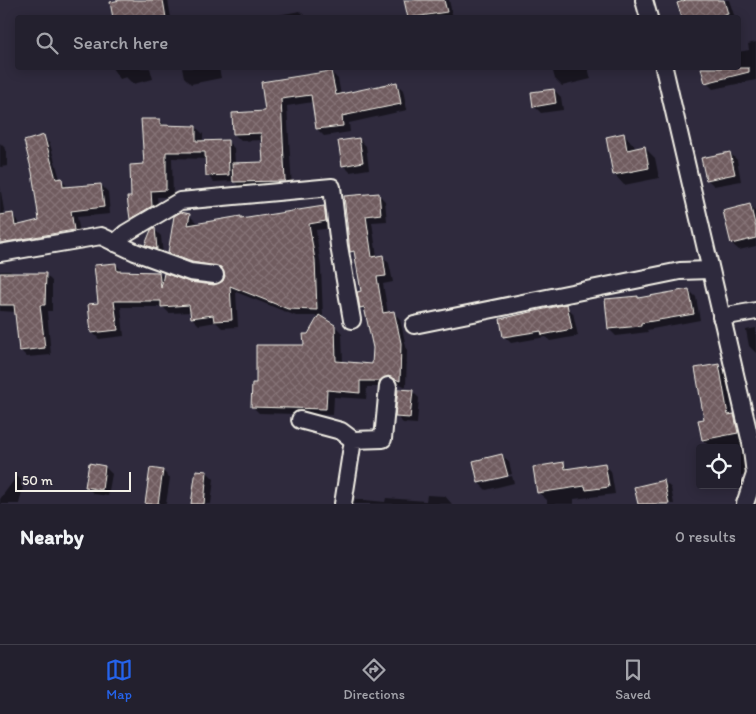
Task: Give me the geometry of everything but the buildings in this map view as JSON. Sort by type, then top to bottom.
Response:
[{"type":"street","points":[[644,0],[648,15]]},
{"type":"street","points":[[664,70],[751,443],[755,474],[745,504]]},
{"type":"street","points":[[115,243],[126,233],[150,221],[180,201],[332,187],[339,246],[352,320]]},
{"type":"street","points":[[0,253],[101,236],[190,272],[215,275]]},
{"type":"street","points":[[414,325],[680,271],[710,270]]},
{"type":"street","points":[[721,317],[756,311]]},
{"type":"street","points":[[300,420],[341,431],[354,440],[383,439],[388,386]]},
{"type":"street","points":[[343,504],[354,440]]}]
